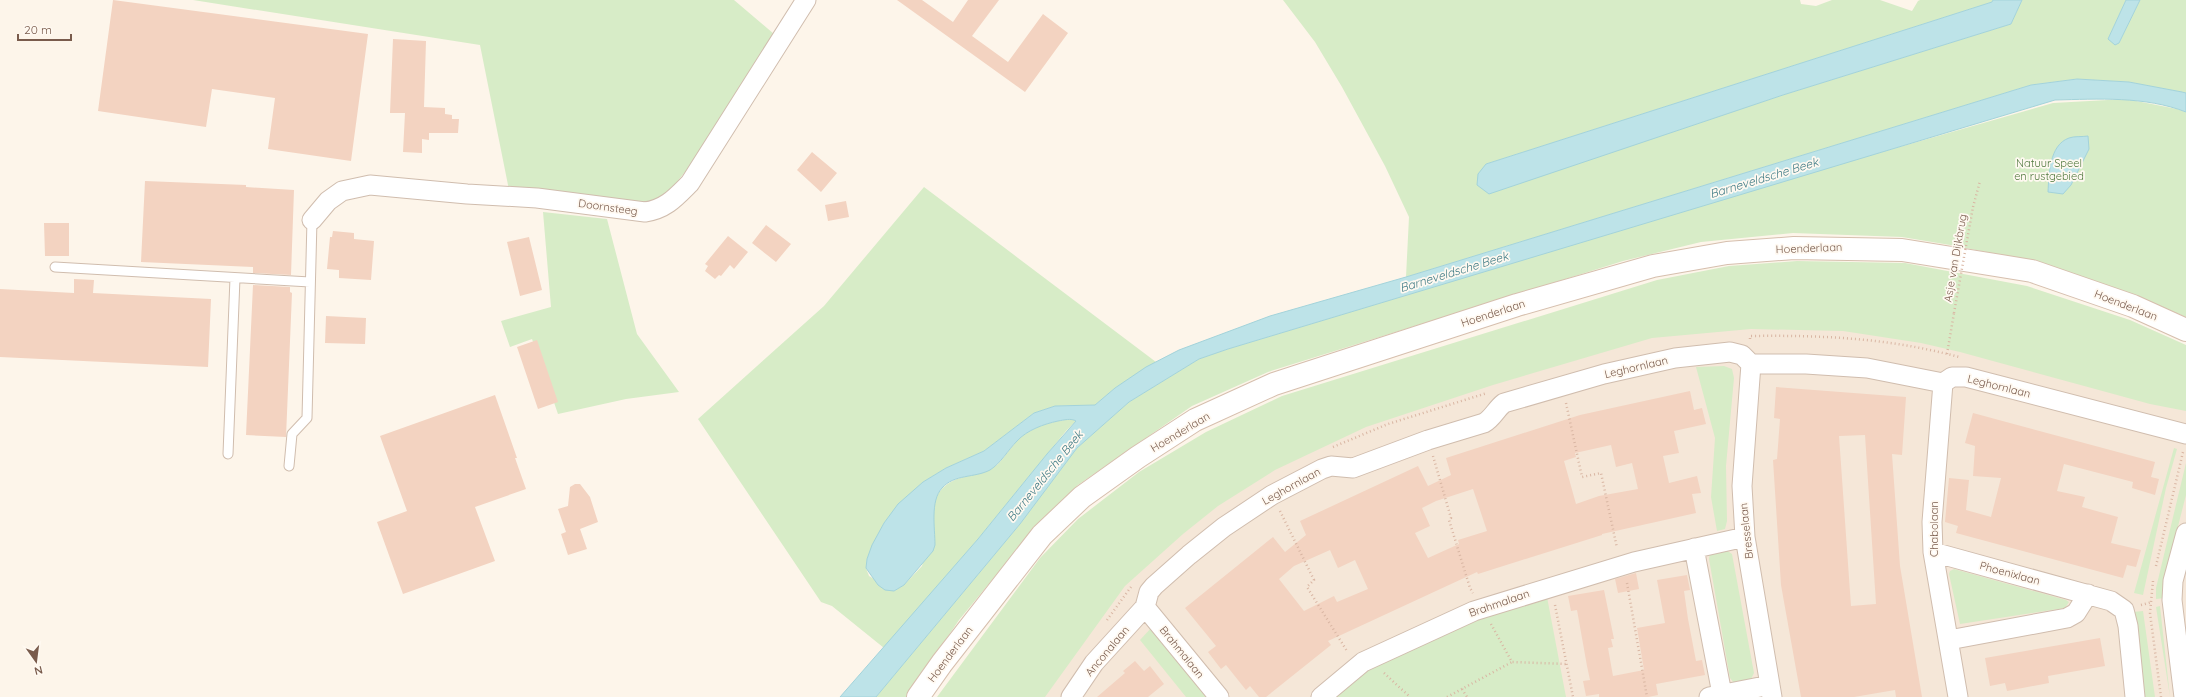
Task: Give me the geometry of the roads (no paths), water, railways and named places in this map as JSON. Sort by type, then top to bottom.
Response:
[{"type":"street","name":"Doornsteeg","points":[[312,220],[328,201],[342,191],[370,184],[467,194],[537,198],[645,212],[658,210],[669,204],[690,183],[806,0]]},
{"type":"street","name":"Hoenderlaan","points":[[918,697],[947,657],[1042,536],[1082,497],[1138,457],[1195,420],[1274,384],[1517,305],[1646,268],[1727,253],[1787,248],[1848,247],[1902,250],[2032,272],[2133,306],[2186,330]]},
{"type":"street","name":"Leghornlaan","points":[[1145,607],[1149,592],[1189,555],[1224,527],[1272,495],[1322,469],[1331,466],[1353,468],[1428,440],[1484,423],[1490,420],[1499,406],[1504,403],[1604,374],[1675,358],[1730,352],[1742,355],[1751,364],[1806,364],[1867,368],[1943,383],[1952,377],[1966,377],[2186,434]]},
{"type":"street","name":"Bresselaan","points":[[1751,364],[1742,486],[1745,537],[1771,691]]},
{"type":"street","name":"Chabolaan","points":[[1943,383],[1932,522],[1933,552],[1958,697]]},
{"type":"street","points":[[2184,697],[2172,600],[2173,581],[2186,533]]},
{"type":"street","name":"Brahmalaan","points":[[1321,697],[1363,663],[1482,608],[1620,566],[1745,537]]},
{"type":"street","points":[[1694,548],[1716,696],[1771,691]]},
{"type":"street","name":"Phoenixlaan","points":[[1933,552],[2088,594],[2111,601],[2124,610],[2128,626],[2135,697]]},
{"type":"street","points":[[1949,640],[2068,618],[2076,613],[2088,594]]},
{"type":"street","name":"Brahmalaan","points":[[1145,607],[1219,697]]},
{"type":"street","name":"Anconalaan","points":[[1071,697],[1094,663],[1145,607]]},
{"type":"lane","points":[[289,466],[292,434],[306,418],[312,220]]},
{"type":"lane","points":[[55,267],[310,282]]},
{"type":"lane","points":[[228,454],[235,278]]},
{"type":"water","points":[[1993,0],[2022,0],[2011,24],[1783,95],[1489,194],[1477,185],[1478,174],[1486,164],[1992,2]]},
{"type":"water","points":[[2126,0],[2140,0],[2119,43],[2115,45],[2108,39]]},
{"type":"water","name":"Barneveldsche Beek","points":[[2077,79],[2129,82],[2186,93],[2186,112],[2154,103],[2138,101],[2105,99],[2055,100],[1199,359],[1129,402],[1077,448],[1020,524],[876,697],[840,697],[978,539],[1047,454],[1076,421],[1070,419],[1058,421],[1031,431],[1021,437],[990,470],[952,480],[942,488],[938,493],[935,507],[935,545],[933,551],[904,585],[894,591],[885,590],[878,585],[866,568],[867,559],[872,545],[884,523],[898,504],[923,482],[946,468],[984,451],[1034,413],[1055,406],[1095,405],[1115,388],[1146,367],[1179,350],[1270,316],[1406,277],[2031,85]]},
{"type":"water","points":[[2088,136],[2089,149],[2071,185],[2063,194],[2048,192],[2051,161],[2057,147],[2069,138]]},
{"type":"park label","name":"Natuur Speel en rustgebied","points":[[2049,169]]}]
